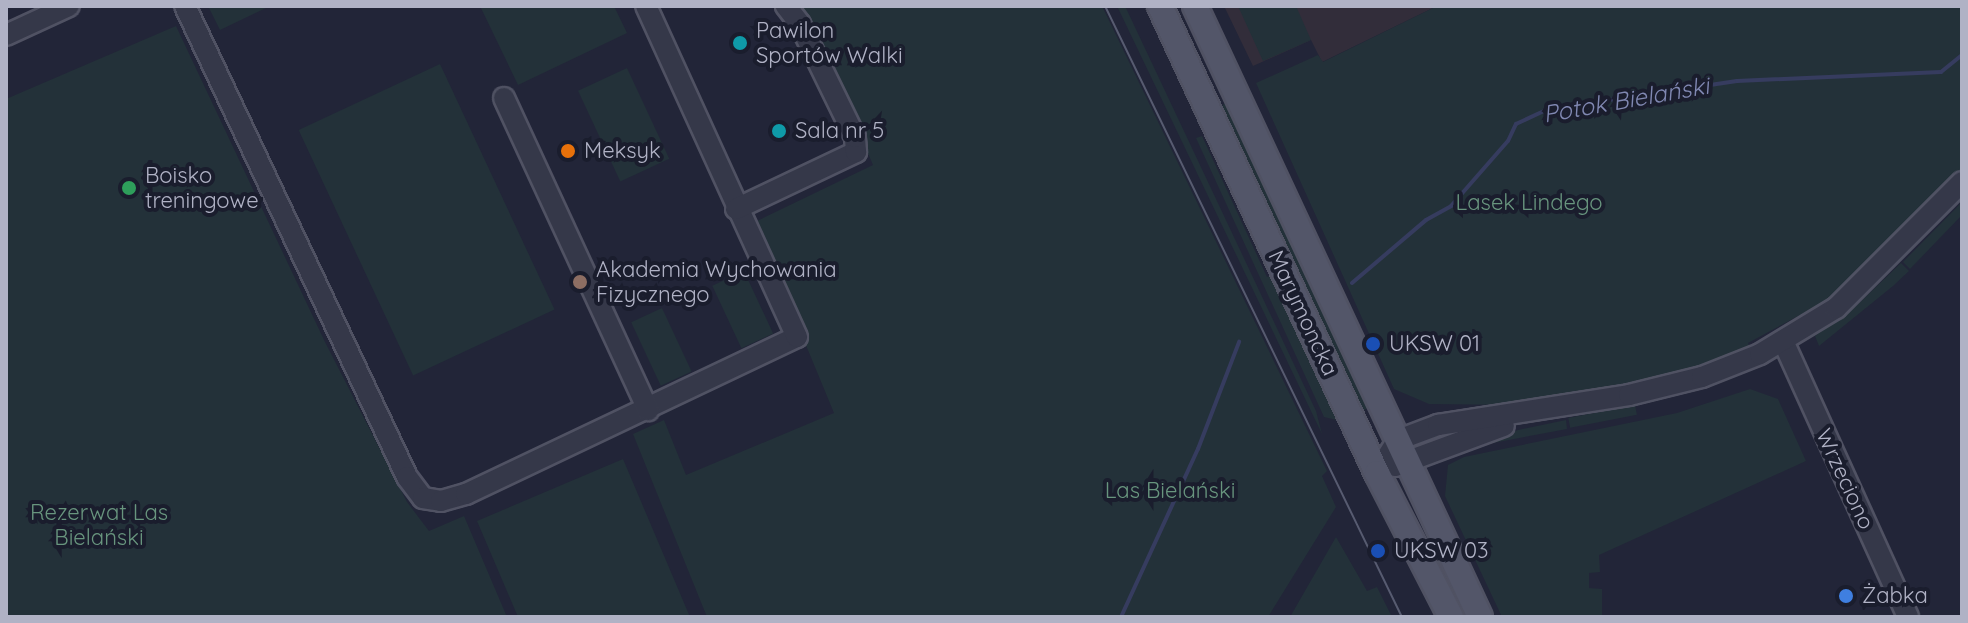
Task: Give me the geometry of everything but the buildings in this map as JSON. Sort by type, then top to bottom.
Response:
[{"type":"main road","name":"Marymoncka","points":[[1160,6],[1377,473],[1451,617]]},
{"type":"main road","name":"Marymoncka","points":[[1195,6],[1480,617]]},
{"type":"street","points":[[6,35],[69,6]]},
{"type":"street","points":[[185,6],[399,462],[423,498],[455,499],[797,337],[646,6]]},
{"type":"street","points":[[736,209],[856,152],[848,122],[800,24],[786,6]]},
{"type":"street","points":[[504,98],[648,410]]},
{"type":"street","points":[[1377,473],[1438,425],[1537,413],[1702,377],[1783,341],[1845,300],[1962,182]]},
{"type":"street","name":"Wrzeciono","points":[[1783,341],[1908,617]]},
{"type":"shaded area","points":[[1224,6],[1437,6],[1322,62],[1311,40],[1253,66]]},
{"type":"green space","points":[[208,6],[270,6],[220,30]]},
{"type":"green space","points":[[480,6],[614,6],[627,33],[518,85]]},
{"type":"green space","name":"Las Bielański","points":[[796,6],[1102,6],[1327,471],[1322,476],[1336,507],[1268,617],[707,617],[633,434],[664,420],[686,475],[834,413],[755,222],[873,165],[814,26]]},
{"type":"green space","points":[[1117,6],[1125,6],[1316,411],[1322,434]]},
{"type":"green space","points":[[1238,6],[1296,6],[1311,40],[1263,61]]},
{"type":"green space","name":"Lasek Lindego","points":[[1437,6],[1962,6],[1962,170],[1849,284],[1803,319],[1800,315],[1748,343],[1750,347],[1683,371],[1576,395],[1518,405],[1429,404],[1394,389],[1256,83],[1318,55],[1323,62]]},
{"type":"green space","name":"Rezerwat Las Bielański","points":[[176,26],[325,342],[407,502],[429,531],[464,516],[507,617],[6,617],[6,99]]},
{"type":"green space","points":[[440,64],[555,310],[413,376],[299,130]]},
{"type":"green space","points":[[627,68],[669,159],[620,181],[578,91]]},
{"type":"green space","points":[[1228,100],[1372,406],[1360,412],[1220,108]]},
{"type":"green space","points":[[1202,136],[1267,277],[1275,274],[1341,421],[1324,417],[1196,138]]},
{"type":"green space","points":[[1962,202],[1962,215],[1910,269],[1903,262]]},
{"type":"green space","points":[[1901,263],[1909,271],[1819,346],[1815,336],[1855,307]]},
{"type":"green space","points":[[744,271],[773,334],[741,348],[712,286]]},
{"type":"green space","points":[[662,308],[692,371],[661,386],[631,322]]},
{"type":"green space","points":[[1750,389],[1778,399],[1806,461],[1599,555],[1600,572],[1589,573],[1589,588],[1602,589],[1602,617],[1502,617],[1445,496],[1448,465],[1464,457],[1677,413]]},
{"type":"green space","points":[[1635,405],[1637,415],[1570,428],[1568,418]]},
{"type":"green space","points":[[1566,420],[1567,429],[1461,449],[1518,430]]},
{"type":"green space","points":[[623,459],[690,617],[518,617],[477,521]]},
{"type":"green space","points":[[1336,537],[1367,591],[1377,587],[1392,617],[1290,617]]},
{"type":"waterway","name":"Potok Bielański","points":[[1352,283],[1426,220],[1451,206],[1508,141],[1516,124],[1548,109],[1737,81],[1941,72],[1962,55]]},
{"type":"waterway","name":"Potok Bielański","points":[[1121,617],[1198,449],[1239,342]]},
{"type":"tram line","points":[[1105,6],[1402,617]]},
{"type":"place","name":"Pawilon Sportów Walki","points":[[740,43]]},
{"type":"place","name":"Sala nr 5","points":[[779,131]]},
{"type":"place","name":"Meksyk","points":[[568,151]]},
{"type":"place","name":"Boisko treningowe","points":[[129,188]]},
{"type":"place","name":"Akademia Wychowania Fizycznego","points":[[580,282]]},
{"type":"place","name":"UKSW 01","points":[[1373,344]]},
{"type":"place","name":"UKSW 03","points":[[1378,551]]},
{"type":"place","name":"Żabka","points":[[1846,596]]}]
